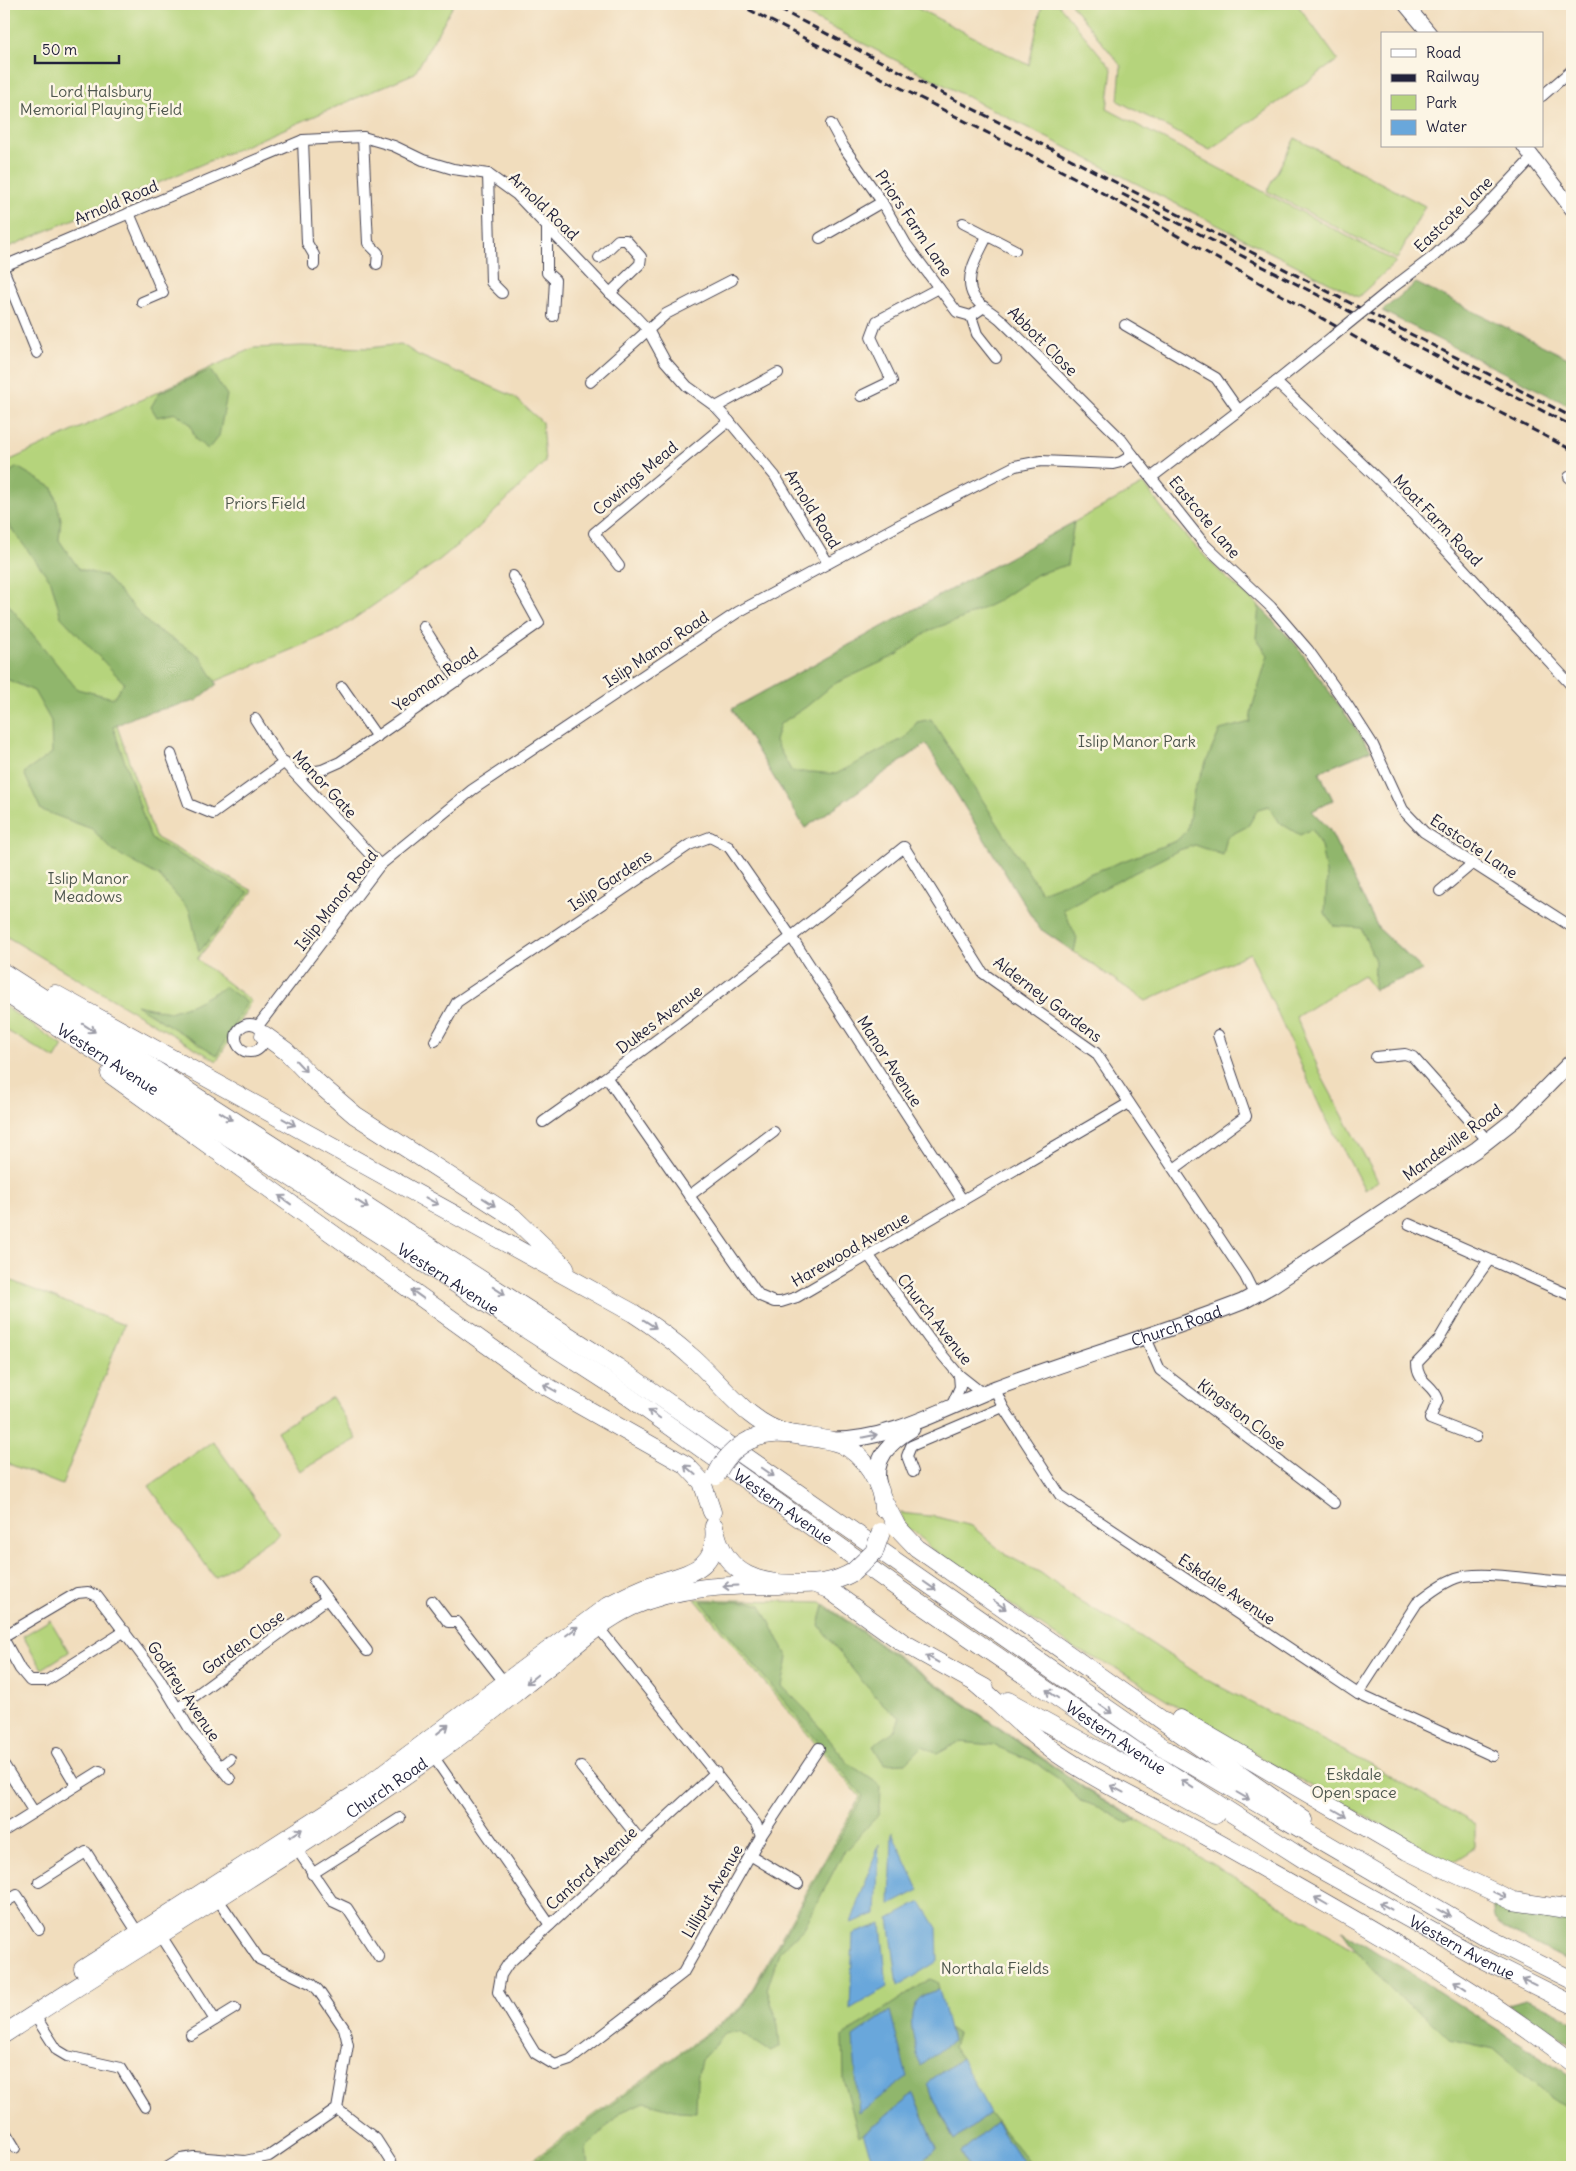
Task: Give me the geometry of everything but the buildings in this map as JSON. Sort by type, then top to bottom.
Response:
[{"type":"highway","points":[[4,966],[585,1285],[658,1329],[694,1358],[738,1403],[772,1429],[789,1434],[822,1439],[842,1445],[850,1450],[869,1470],[898,1527],[917,1548],[1072,1655],[1404,1891]]},
{"type":"highway","name":"Western Avenue","points":[[4,973],[617,1367],[1168,1751],[1404,1891],[1486,1937],[1572,1980]]},
{"type":"highway","name":"Western Avenue","points":[[4,992],[608,1382],[902,1591],[1136,1752],[1316,1866],[1476,1956],[1572,2004]]},
{"type":"highway","points":[[4,998],[539,1382],[686,1466],[702,1482],[721,1548],[736,1567],[758,1581],[779,1585],[815,1584],[838,1580],[853,1572],[874,1552],[882,1532],[881,1493]]},
{"type":"highway","points":[[261,1030],[286,1051],[312,1078],[355,1114],[513,1217],[585,1285]]},
{"type":"highway","points":[[713,1519],[712,1493],[716,1476],[727,1458],[738,1447],[765,1434],[789,1434]]},
{"type":"highway","name":"Church Road","points":[[4,2019],[358,1792],[609,1605],[639,1590],[699,1568],[712,1553],[715,1541],[713,1519]]},
{"type":"highway","points":[[815,1584],[828,1589],[902,1642],[1185,1799],[1316,1866]]},
{"type":"highway","name":"Church Road","points":[[4,2034],[296,1848],[433,1756],[476,1725],[598,1627],[630,1608],[663,1596],[724,1586],[779,1585]]},
{"type":"highway","points":[[1072,1655],[1407,1851],[1513,1901],[1572,1910]]},
{"type":"highway","points":[[975,1683],[1054,1751],[1110,1785],[1197,1831],[1409,1951],[1548,2043],[1572,2062]]},
{"type":"main road","name":"Mandeville Road","points":[[1393,1205],[1488,1141],[1529,1105],[1572,1061]]},
{"type":"main road","name":"Church Road","points":[[947,1409],[989,1391],[1146,1338],[1235,1305],[1254,1296],[1393,1205]]},
{"type":"main road","points":[[822,1439],[845,1440],[870,1437],[947,1409]]},
{"type":"main road","points":[[881,1493],[877,1476],[878,1467],[887,1448],[904,1434],[947,1409]]},
{"type":"street","points":[[1405,4],[1428,32]]},
{"type":"street","points":[[1544,94],[1572,70]]},
{"type":"street","name":"Priors Farm Lane","points":[[831,124],[843,146],[882,202],[906,244],[957,312],[972,316]]},
{"type":"street","points":[[363,137],[368,243],[378,253],[377,264]]},
{"type":"street","name":"Arnold Road","points":[[4,266],[302,140],[363,137],[394,146],[423,160],[452,169],[488,174],[517,195],[610,293],[648,330],[664,361],[687,386],[716,407],[728,420],[775,476],[828,563]]},
{"type":"street","points":[[302,140],[307,244],[314,255],[314,265]]},
{"type":"street","points":[[1526,148],[1572,209]]},
{"type":"street","name":"Eastcote Lane","points":[[1533,157],[1478,215],[1434,256],[1239,411],[1152,477],[1205,545],[1271,607],[1308,650],[1373,745],[1404,810],[1424,832],[1572,927]]},
{"type":"street","points":[[488,174],[490,282],[502,293]]},
{"type":"street","points":[[820,238],[882,202]]},
{"type":"street","points":[[129,213],[162,293],[142,302]]},
{"type":"street","points":[[963,223],[1015,250]]},
{"type":"street","points":[[547,228],[547,273],[555,280],[553,316]]},
{"type":"street","name":"Abbott Close","points":[[987,236],[970,279],[970,288],[976,301],[1003,322],[1121,439],[1134,455]]},
{"type":"street","points":[[599,258],[618,240],[626,240],[641,256],[640,264],[610,293]]},
{"type":"street","points":[[4,271],[37,353]]},
{"type":"street","points":[[590,382],[666,314],[732,280]]},
{"type":"street","points":[[861,396],[892,381],[871,337],[877,321],[939,288]]},
{"type":"street","points":[[984,307],[972,316],[977,334],[996,358]]},
{"type":"street","points":[[1125,325],[1216,378],[1239,411]]},
{"type":"street","points":[[716,407],[778,373]]},
{"type":"street","name":"Moat Farm Road","points":[[1276,382],[1396,496],[1572,686]]},
{"type":"street","name":"Cowings Mead","points":[[618,566],[594,533],[728,420]]},
{"type":"street","points":[[1134,455],[1152,477]]},
{"type":"street","name":"Islip Manor Road","points":[[261,1030],[380,864],[472,790],[738,612],[1015,466],[1041,461],[1113,464],[1134,455]]},
{"type":"street","name":"Yeoman Road","points":[[296,775],[322,770],[340,762],[377,738],[539,623],[513,576]]},
{"type":"street","points":[[423,626],[458,681]]},
{"type":"street","points":[[342,687],[377,738]]},
{"type":"street","name":"Manor Gate","points":[[255,718],[296,775],[380,864]]},
{"type":"street","points":[[171,754],[189,804],[213,814],[285,762]]},
{"type":"street","name":"Islip Gardens","points":[[435,1040],[457,1002],[688,845],[710,837],[729,847],[792,938]]},
{"type":"street","name":"Alderney Gardens","points":[[792,938],[904,847],[984,973],[1096,1053],[1245,1276],[1254,1296]]},
{"type":"street","points":[[1440,891],[1472,864]]},
{"type":"street","name":"Dukes Avenue","points":[[543,1122],[606,1078],[792,938]]},
{"type":"street","name":"Manor Avenue","points":[[792,938],[963,1201]]},
{"type":"street","points":[[1174,1169],[1246,1116],[1218,1035]]},
{"type":"street","points":[[1376,1057],[1405,1054],[1414,1057],[1488,1141]]},
{"type":"street","name":"Harewood Avenue","points":[[606,1078],[755,1290],[768,1300],[781,1302],[797,1297],[869,1256],[1129,1103]]},
{"type":"street","points":[[689,1196],[774,1132]]},
{"type":"street","points":[[1409,1224],[1572,1296]]},
{"type":"street","name":"Church Avenue","points":[[869,1256],[959,1375],[989,1391]]},
{"type":"street","points":[[1476,1437],[1430,1419],[1438,1399],[1434,1390],[1422,1381],[1417,1372],[1417,1363],[1438,1341],[1471,1285],[1489,1260]]},
{"type":"street","name":"Kingston Close","points":[[1146,1338],[1160,1370],[1334,1503]]},
{"type":"street","points":[[947,1409],[960,1387],[959,1375]]},
{"type":"street","name":"Eskdale Avenue","points":[[989,1391],[1003,1407],[1060,1495],[1358,1694],[1493,1756]]},
{"type":"street","points":[[913,1472],[907,1456],[911,1446],[1003,1407]]},
{"type":"street","points":[[1358,1694],[1417,1603],[1429,1593],[1455,1579],[1472,1575],[1572,1582]]},
{"type":"street","points":[[314,1582],[367,1651]]},
{"type":"street","name":"Godfrey Avenue","points":[[4,1636],[77,1593],[88,1592],[97,1596],[105,1604],[159,1678],[189,1728],[230,1779]]},
{"type":"street","name":"Garden Close","points":[[177,1709],[327,1599]]},
{"type":"street","points":[[432,1601],[448,1622],[457,1622],[504,1682]]},
{"type":"street","name":"Lilliput Avenue","points":[[498,1992],[536,2053],[555,2065],[570,2060],[683,1973],[761,1836],[756,1824],[716,1772],[598,1627]]},
{"type":"street","points":[[4,1640],[20,1669],[30,1681],[46,1681],[125,1631]]},
{"type":"street","points":[[761,1836],[818,1748]]},
{"type":"street","points":[[57,1753],[76,1785]]},
{"type":"street","points":[[433,1756],[550,1925]]},
{"type":"street","name":"Godfrey Avenue","points":[[220,1766],[230,1759]]},
{"type":"street","points":[[581,1767],[641,1841]]},
{"type":"street","points":[[5,1769],[34,1812]]},
{"type":"street","points":[[4,1831],[100,1772]]},
{"type":"street","name":"Canford Avenue","points":[[498,1992],[500,1975],[508,1964],[716,1772]]},
{"type":"street","points":[[312,1874],[400,1818]]},
{"type":"street","points":[[296,1848],[332,1901],[348,1908],[379,1957]]},
{"type":"street","points":[[39,1882],[86,1852],[138,1934]]},
{"type":"street","points":[[750,1855],[798,1884]]},
{"type":"street","points":[[4,1904],[17,1895],[39,1929]]},
{"type":"street","points":[[168,2167],[181,2159],[194,2157],[245,2161],[269,2156],[337,2109],[348,2045],[344,2028],[312,1984],[260,1958],[217,1898]]},
{"type":"street","points":[[160,1934],[215,2020]]},
{"type":"street","points":[[191,2035],[235,2008]]},
{"type":"street","points":[[34,2014],[57,2050],[68,2056],[121,2068],[145,2107]]},
{"type":"street","points":[[337,2109],[376,2139],[394,2167]]},
{"type":"street","points":[[4,2130],[15,2148]]},
{"type":"green space","name":"Lord Halsbury Memorial Playing Field","points":[[4,4],[454,4],[415,73],[4,249]]},
{"type":"green space","points":[[786,4],[909,4],[1029,65],[1042,4],[1058,4],[1112,69],[1107,109],[1396,262],[1358,297]]},
{"type":"green space","points":[[1071,4],[1297,4],[1338,60],[1210,150],[1118,101],[1121,66]]},
{"type":"green space","points":[[1295,138],[1425,206],[1397,259],[1267,191]]},
{"type":"green space","points":[[1416,283],[1572,360],[1572,407],[1382,311]]},
{"type":"green space","name":"Priors Field","points":[[401,344],[418,355],[513,396],[542,422],[545,462],[478,528],[438,561],[336,631],[116,723],[155,837],[253,891],[197,959],[251,1001],[217,1061],[4,935],[4,463],[253,348],[302,346],[370,348]]},
{"type":"green space","points":[[210,370],[227,395],[219,436],[208,449],[196,440],[190,424],[176,413],[157,417],[151,407],[159,393]]},
{"type":"green space","points":[[17,467],[53,488],[61,519],[59,540],[79,569],[105,576],[151,626],[200,656],[217,684],[196,701],[138,715],[113,727],[151,839],[249,892],[199,952],[190,911],[159,876],[113,851],[92,829],[41,810],[24,773],[52,753],[51,721],[34,691],[4,678],[4,599],[77,689],[113,698],[124,683],[61,617],[51,581],[4,519],[4,476]]},
{"type":"green space","name":"Islip Manor Park","points":[[1144,484],[1171,520],[1195,546],[1225,577],[1259,606],[1296,645],[1371,750],[1319,772],[1333,800],[1312,811],[1329,829],[1378,928],[1423,970],[1374,990],[1363,975],[1296,1017],[1323,1079],[1378,1181],[1365,1190],[1322,1111],[1250,953],[1146,1001],[1039,928],[926,744],[805,828],[732,709]]},
{"type":"green space","points":[[1074,522],[1067,565],[1038,574],[996,602],[961,619],[930,630],[897,655],[834,684],[806,707],[780,724],[775,741],[792,772],[836,774],[906,737],[917,722],[931,719],[1041,892],[1176,841],[1187,831],[1194,790],[1220,730],[1250,722],[1252,708],[1268,655],[1256,638],[1259,606],[1296,645],[1371,750],[1319,772],[1333,800],[1312,811],[1329,829],[1378,928],[1423,970],[1374,990],[1375,961],[1361,928],[1334,926],[1325,913],[1327,878],[1321,846],[1312,829],[1300,835],[1280,823],[1269,806],[1258,809],[1248,826],[1227,837],[1223,855],[1195,845],[1179,850],[1063,909],[1077,938],[1074,952],[1039,928],[926,744],[805,828],[732,709]]},
{"type":"green space","points":[[225,987],[247,1002],[217,1055],[136,1005],[170,1012],[193,1004]]},
{"type":"green space","points":[[4,1006],[63,1046],[55,1059],[4,1029]]},
{"type":"green space","points":[[4,1278],[124,1325],[62,1485],[4,1462]]},
{"type":"green space","points":[[332,1397],[357,1439],[300,1471],[277,1431]]},
{"type":"green space","points":[[213,1441],[279,1533],[215,1578],[149,1486]]},
{"type":"green space","name":"Eskdale Open space","points":[[900,1513],[938,1517],[972,1526],[1006,1555],[1041,1573],[1073,1597],[1140,1636],[1207,1680],[1369,1764],[1475,1824],[1475,1848],[1451,1863],[1268,1762],[1119,1670],[1073,1648],[931,1549],[916,1533],[907,1528]]},
{"type":"green space","name":"Northala Fields","points":[[695,1599],[821,1602],[1085,1788],[1572,2080],[1572,2167],[523,2167],[742,2007],[860,1797]]},
{"type":"green space","points":[[701,1601],[749,1602],[761,1605],[788,1658],[782,1686],[805,1709],[848,1763],[880,1785],[879,1814],[843,1853],[804,1928],[779,1952],[767,1989],[778,2025],[780,2046],[771,2052],[739,2031],[725,2034],[701,2060],[697,2080],[696,2112],[678,2111],[645,2102],[621,2112],[586,2148],[588,2167],[527,2167],[743,2008],[863,1796]]},
{"type":"green space","points":[[824,1606],[1085,1789],[1137,1820],[1127,1823],[1100,1808],[1079,1800],[1062,1781],[1032,1761],[993,1745],[959,1742],[937,1754],[923,1746],[906,1763],[884,1764],[873,1746],[895,1730],[900,1717],[891,1711],[869,1689],[819,1625]]},
{"type":"green space","points":[[50,1620],[69,1652],[42,1669],[23,1636]]},
{"type":"green space","points":[[1492,1903],[1572,1917],[1572,1963],[1506,1929],[1494,1918]]},
{"type":"green space","points":[[1342,1930],[1572,2077],[1572,2111],[1549,2096],[1494,2049],[1449,2039],[1425,2015],[1402,2000],[1363,1960]]},
{"type":"green space","points":[[930,1979],[937,1982],[939,1990],[923,1995],[952,2041],[949,2029],[957,2034],[953,2047],[961,2058],[927,2084],[954,2141],[990,2113],[1033,2167],[1026,2167],[996,2122],[961,2152],[969,2167],[914,2167],[937,2149],[914,2094],[859,2137],[844,2080],[843,2036]]},
{"type":"green space","points":[[1527,1999],[1572,2021],[1572,2044],[1508,2004]]},
{"type":"water","points":[[892,1832],[919,1890],[890,1905]]},
{"type":"water","points":[[879,1844],[876,1914],[851,1923]]},
{"type":"water","points":[[921,1902],[937,1928],[938,1961],[898,1986],[889,1919]]},
{"type":"water","points":[[881,1924],[887,1987],[850,2009],[853,1934]]},
{"type":"water","points":[[939,1990],[952,2041],[920,2066],[913,2038],[913,2009],[917,2001],[924,1995]]},
{"type":"water","points":[[890,2011],[907,2077],[859,2113],[853,2037]]},
{"type":"water","points":[[961,2058],[990,2113],[954,2141],[927,2084]]},
{"type":"water","points":[[914,2094],[937,2149],[914,2167],[875,2167],[863,2134]]},
{"type":"water","points":[[996,2122],[1026,2167],[969,2167],[961,2152]]},
{"type":"waterway","points":[[1092,2167],[1098,2165],[1106,2167]]},
{"type":"railway","points":[[738,4],[1083,182],[1360,340],[1572,450]]},
{"type":"railway","points":[[769,4],[1572,417]]},
{"type":"railway","points":[[1122,194],[1572,426]]},
{"type":"park label","name":"Islip Manor Meadows","points":[[88,887]]}]
